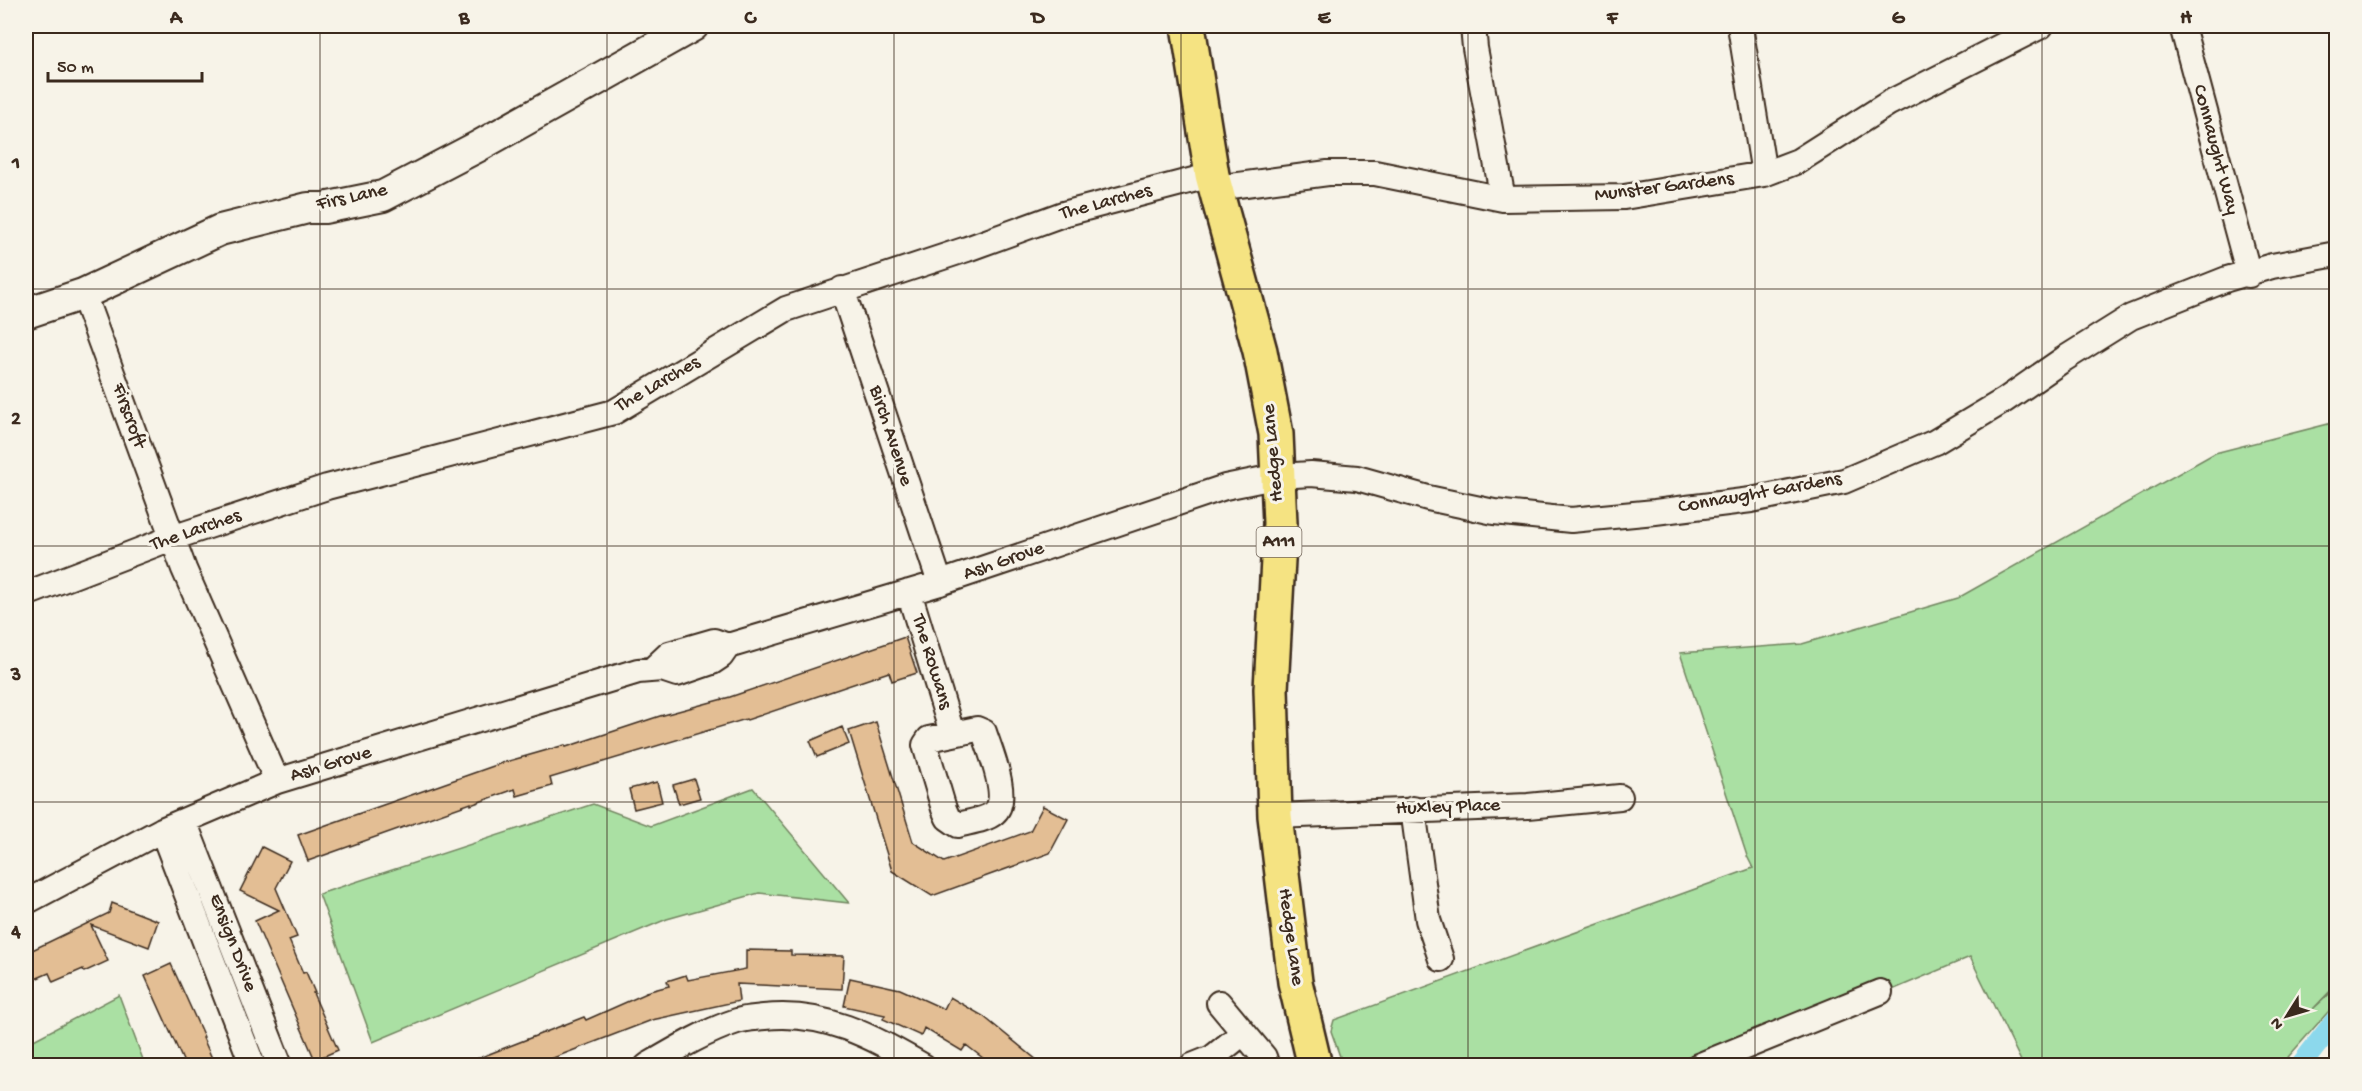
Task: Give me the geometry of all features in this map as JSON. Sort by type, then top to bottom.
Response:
[{"type":"main road","name":"Hedge Lane","points":[[1188,26],[1214,182],[1260,351],[1276,434],[1280,523],[1271,689],[1275,816],[1295,982],[1316,1065]]},
{"type":"street","name":"Firs Lane","points":[[26,313],[83,294],[220,230],[308,208],[324,208],[383,196],[477,147],[693,26]]},
{"type":"street","points":[[1473,26],[1503,199]]},
{"type":"street","points":[[1740,26],[1764,174]]},
{"type":"street","name":"Munster Gardens","points":[[1214,182],[1328,173],[1375,173],[1503,199],[1624,197],[1764,174],[1798,161],[1889,103],[2041,26]]},
{"type":"street","name":"Connaught Way","points":[[2182,26],[2249,275]]},
{"type":"street","name":"The Larches","points":[[26,594],[172,538],[327,487],[614,412],[786,309],[842,289],[967,249],[1063,214],[1214,182]]},
{"type":"street","name":"Connaught Gardens","points":[[1279,476],[1311,474],[1357,478],[1428,498],[1494,512],[1571,520],[1751,500],[1844,481],[1935,442],[2006,400],[2064,359],[2131,317],[2227,279],[2249,275],[2272,266],[2337,254]]},
{"type":"street","name":"Birch Avenue","points":[[842,289],[889,437],[940,584]]},
{"type":"street","name":"Firscroft","points":[[83,294],[172,538],[220,656],[277,781]]},
{"type":"street","name":"Ash Grove","points":[[26,902],[162,830],[277,781],[638,671],[652,669],[669,654],[714,641],[728,646],[940,584],[1225,487],[1279,476]]},
{"type":"street","name":"The Rowans","points":[[909,592],[952,733]]},
{"type":"street","name":"Huxley Place","points":[[1275,816],[1528,806],[1620,797]]},
{"type":"street","points":[[1413,810],[1428,920],[1441,959]]},
{"type":"street","name":"Ensign Drive","points":[[184,821],[280,1065]]},
{"type":"street","name":"Ensign Drive","points":[[162,830],[253,1065]]},
{"type":"street","points":[[1698,1065],[1880,992]]},
{"type":"street","points":[[1219,1003],[1264,1057],[1267,1065]]},
{"type":"street","points":[[647,1065],[739,1020],[789,1014],[840,1024],[923,1065]]},
{"type":"street","points":[[1192,1065],[1212,1058],[1243,1033]]},
{"type":"green space","points":[[2336,422],[2336,985],[2313,1009],[2336,988],[2336,1003],[2281,1065],[2023,1065],[1970,957],[1885,993],[1779,1028],[1681,1065],[1343,1065],[1331,1031],[1334,1020],[1753,868],[1747,856],[1680,653],[1802,644],[1958,598],[2215,453]]},
{"type":"green space","points":[[753,788],[849,903],[759,893],[667,919],[373,1042],[319,894],[593,804],[651,826]]},
{"type":"green space","points":[[119,995],[145,1065],[26,1065],[26,1044]]},
{"type":"building","points":[[905,637],[917,673],[892,681],[889,672],[747,720],[550,778],[552,786],[517,796],[515,789],[471,805],[471,803],[308,861],[298,835],[502,763],[565,745],[566,747],[660,716],[730,697]]},
{"type":"building","points":[[876,722],[913,842],[944,862],[1030,831],[1043,806],[1068,819],[1050,853],[932,896],[892,871],[849,731]]},
{"type":"building","points":[[842,727],[849,744],[817,757],[810,741]]},
{"type":"building","points":[[694,779],[700,798],[679,804],[673,785]]},
{"type":"building","points":[[657,782],[662,802],[634,809],[629,789]]},
{"type":"building","points":[[262,847],[290,861],[276,888],[297,937],[289,940],[303,973],[306,972],[338,1050],[315,1060],[255,921],[279,910],[240,891]]},
{"type":"building","points":[[112,903],[158,921],[149,947],[91,925],[108,961],[53,982],[49,973],[26,983],[26,953],[109,913]]},
{"type":"building","points":[[746,950],[791,951],[791,955],[844,956],[842,989],[737,984],[739,1001],[652,1020],[535,1065],[461,1065],[584,1017],[586,1020],[646,992],[669,986],[667,981],[686,975],[688,980],[746,969]]},
{"type":"building","points":[[171,964],[215,1065],[185,1065],[145,976]]},
{"type":"building","points":[[850,978],[900,989],[944,1009],[950,997],[983,1016],[1043,1065],[992,1065],[966,1045],[962,1051],[924,1028],[921,1036],[883,1019],[885,1015],[844,1006]]},
{"type":"waterway","points":[[2300,1066],[2336,1020]]}]
